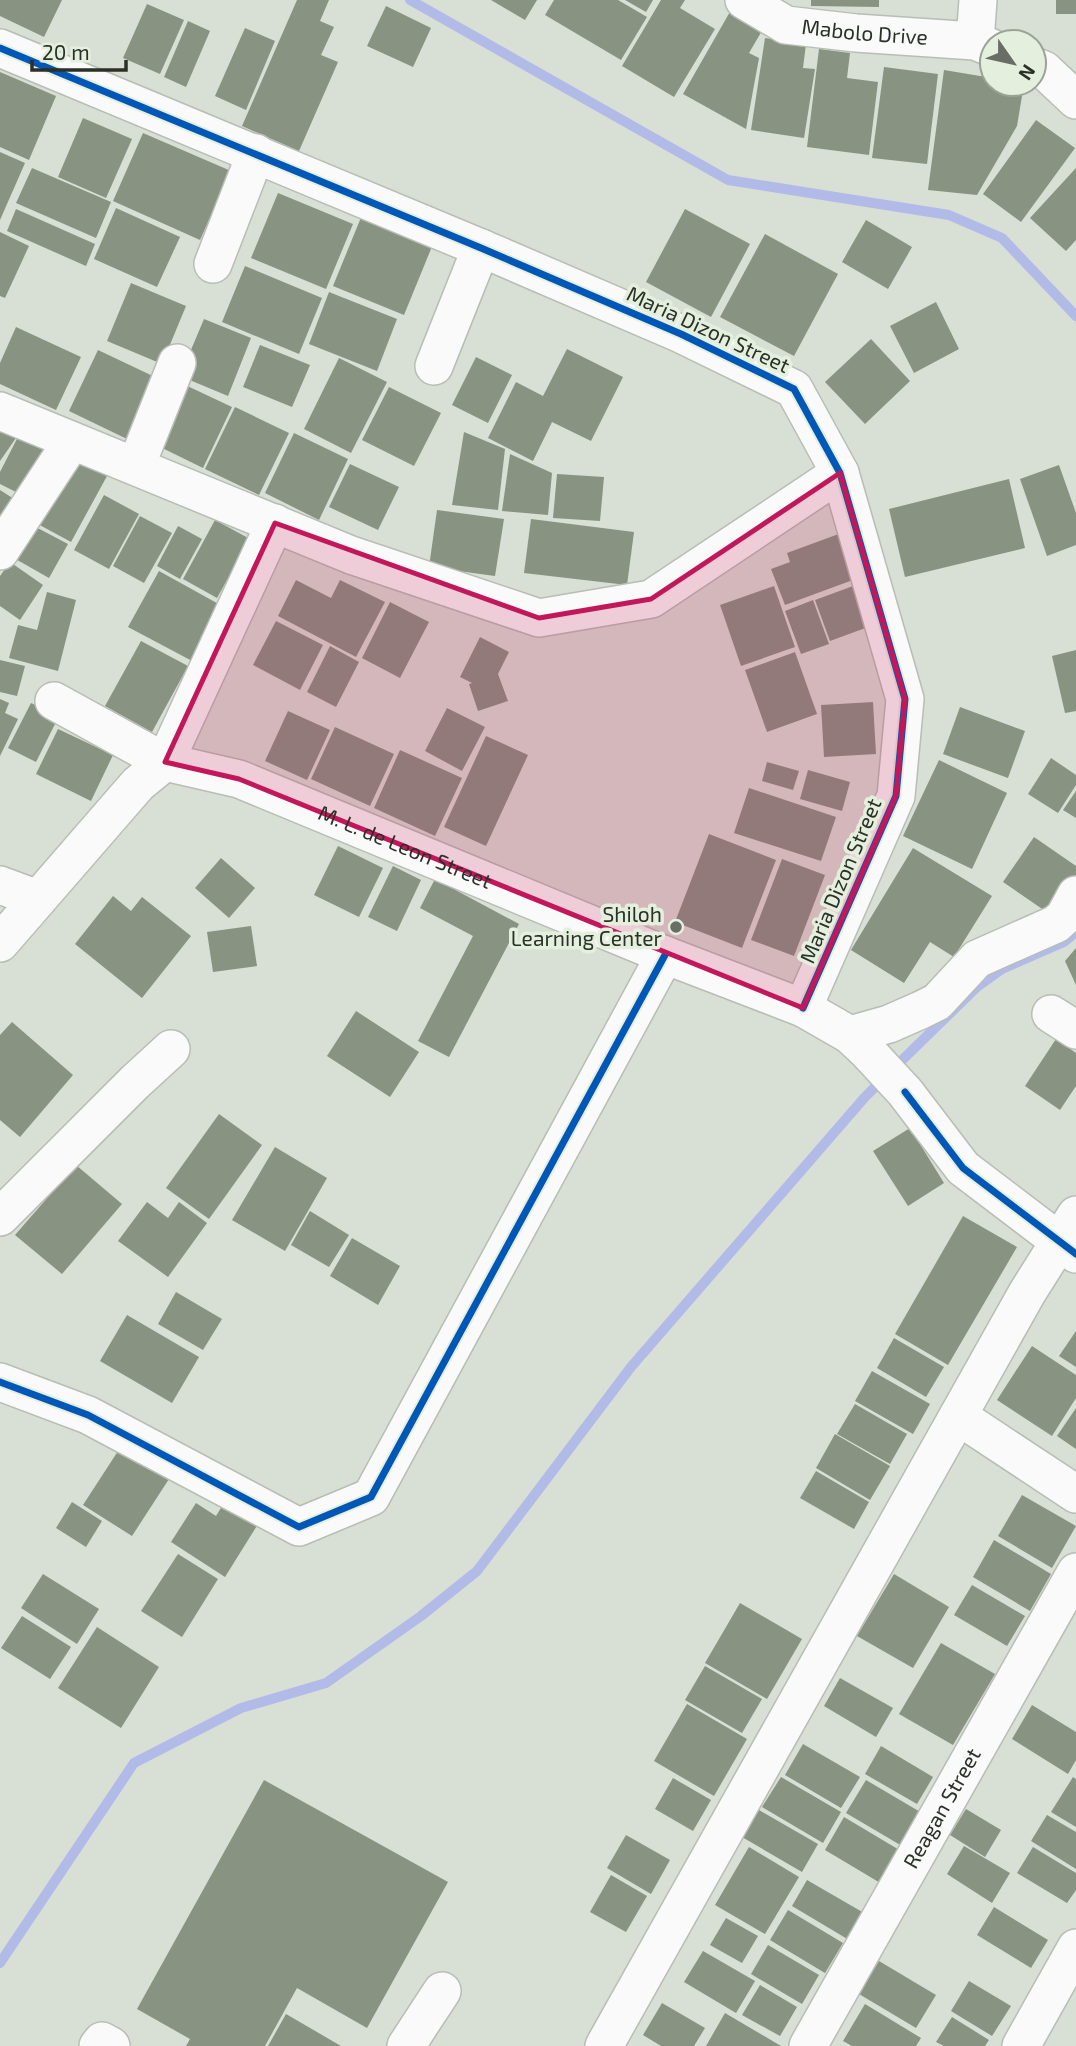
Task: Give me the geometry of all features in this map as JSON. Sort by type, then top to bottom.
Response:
[{"type":"street","name":"Mabolo Drive","points":[[744,0],[786,25],[978,43]]},
{"type":"street","points":[[978,0],[982,28]]},
{"type":"street","name":"Maria Dizon Street","points":[[0,48],[481,248],[681,334],[794,389],[839,473],[905,699],[896,796],[803,1008]]},
{"type":"street","points":[[1048,74],[1076,100]]},
{"type":"street","points":[[213,264],[256,153]]},
{"type":"street","points":[[435,366],[481,248]]},
{"type":"street","points":[[136,466],[177,363]]},
{"type":"street","points":[[0,411],[351,555],[538,618],[651,599],[839,473]]},
{"type":"street","points":[[0,551],[72,441]]},
{"type":"street","points":[[0,943],[138,785],[165,762],[275,523]]},
{"type":"street","name":"M. L. de Leon Street","points":[[54,701],[165,762],[239,779],[664,954],[803,1008],[859,1043],[905,1093],[963,1168],[1070,1237]]},
{"type":"street","points":[[0,885],[38,900]]},
{"type":"street","points":[[859,1043],[889,1024],[937,1002],[977,959],[1056,924],[1064,917],[1076,895]]},
{"type":"street","points":[[5,1380],[88,1415],[299,1527],[371,1497],[664,954]]},
{"type":"street","points":[[0,1217],[171,1049]]},
{"type":"street","points":[[604,2046],[958,1416],[1070,1237]]},
{"type":"street","points":[[958,1416],[1076,1494]]},
{"type":"street","name":"Reagan Street","points":[[808,2046],[1076,1572]]},
{"type":"street","points":[[1021,2046],[1076,1948]]},
{"type":"street","points":[[406,2046],[442,1991]]},
{"type":"highlighted area","points":[[840,473],[905,699],[896,796],[803,1008],[239,779],[165,762],[275,523],[539,618],[651,599]]},
{"type":"building","points":[[0,0],[62,0],[44,37],[0,16]]},
{"type":"building","points":[[297,0],[329,0],[320,21],[334,27],[321,55],[338,62],[299,151],[242,126]]},
{"type":"building","points":[[491,0],[537,0],[525,20]]},
{"type":"building","points":[[554,0],[618,0],[647,17],[621,60],[545,15]]},
{"type":"building","points":[[625,0],[653,0],[646,12]]},
{"type":"building","points":[[661,0],[685,0],[680,8],[715,29],[674,97],[622,66]]},
{"type":"building","points":[[811,0],[879,0],[879,7],[811,6]]},
{"type":"building","points":[[1056,0],[1076,0],[1076,14],[1056,14]]},
{"type":"building","points":[[147,4],[184,20],[160,74],[123,58]]},
{"type":"building","points":[[386,6],[431,28],[413,67],[367,46]]},
{"type":"building","points":[[731,10],[763,29],[749,53],[759,58],[746,129],[683,94]]},
{"type":"building","points":[[188,21],[210,31],[186,87],[164,77]]},
{"type":"building","points":[[245,28],[275,41],[246,110],[215,96]]},
{"type":"building","points":[[765,38],[806,44],[803,68],[815,69],[804,138],[751,130]]},
{"type":"building","points":[[819,49],[850,53],[847,78],[878,82],[869,155],[807,147]]},
{"type":"building","points":[[884,67],[938,74],[927,164],[872,158]]},
{"type":"building","points":[[944,70],[978,76],[978,98],[1022,98],[1017,126],[977,195],[928,190]]},
{"type":"building","points":[[0,72],[56,96],[29,160],[0,147]]},
{"type":"building","points":[[83,118],[132,139],[106,198],[58,177]]},
{"type":"building","points":[[1036,120],[1075,148],[1021,222],[983,194]]},
{"type":"building","points":[[143,133],[231,171],[200,240],[113,201]]},
{"type":"building","points":[[0,152],[25,163],[0,220]]},
{"type":"building","points":[[32,168],[111,202],[96,238],[16,203]]},
{"type":"building","points":[[1076,168],[1076,240],[1066,251],[1030,218]]},
{"type":"building","points":[[278,193],[353,224],[326,289],[251,258]]},
{"type":"building","points":[[116,208],[180,237],[157,287],[94,259]]},
{"type":"building","points":[[16,209],[95,244],[86,266],[7,231]]},
{"type":"building","points":[[685,209],[750,244],[711,317],[646,282]]},
{"type":"building","points":[[362,215],[433,244],[404,315],[333,286]]},
{"type":"building","points":[[866,220],[912,247],[888,289],[842,262]]},
{"type":"building","points":[[0,232],[29,246],[5,298],[0,296]]},
{"type":"building","points":[[765,234],[838,274],[794,356],[720,317]]},
{"type":"building","points":[[245,266],[322,298],[299,354],[222,322]]},
{"type":"building","points":[[131,283],[186,306],[162,364],[107,341]]},
{"type":"building","points":[[329,292],[397,319],[377,371],[309,344]]},
{"type":"building","points":[[936,302],[959,349],[914,373],[890,326]]},
{"type":"building","points":[[204,319],[251,338],[228,396],[180,376]]},
{"type":"building","points":[[16,327],[81,357],[56,410],[0,384],[0,363]]},
{"type":"building","points":[[871,339],[910,381],[865,424],[825,382]]},
{"type":"building","points":[[260,345],[310,365],[292,407],[243,387]]},
{"type":"building","points":[[567,349],[623,377],[591,441],[552,422],[533,461],[488,438],[516,382],[543,396]]},
{"type":"building","points":[[98,350],[157,378],[127,439],[69,411]]},
{"type":"building","points":[[476,357],[512,375],[488,423],[452,405]]},
{"type":"building","points":[[339,358],[387,382],[351,453],[304,429]]},
{"type":"building","points":[[181,383],[232,407],[203,468],[152,443]]},
{"type":"building","points":[[389,387],[441,413],[414,466],[362,440]]},
{"type":"building","points":[[235,407],[289,433],[259,495],[205,469]]},
{"type":"building","points":[[0,427],[16,438],[0,461]]},
{"type":"building","points":[[21,431],[54,448],[28,498],[0,484],[0,472]]},
{"type":"building","points":[[464,432],[505,449],[498,510],[452,505]]},
{"type":"building","points":[[294,433],[348,459],[319,520],[265,493]]},
{"type":"building","points":[[510,454],[552,473],[548,515],[502,511]]},
{"type":"building","points":[[72,458],[107,476],[71,542],[36,523]]},
{"type":"building","points":[[350,464],[399,487],[378,530],[329,507]]},
{"type":"building","points":[[1059,465],[1076,513],[1076,545],[1047,556],[1020,479]]},
{"type":"building","points":[[557,474],[604,477],[600,521],[553,518]]},
{"type":"building","points":[[1009,479],[1025,548],[905,577],[889,509]]},
{"type":"building","points":[[0,490],[25,506],[0,544]]},
{"type":"building","points":[[104,495],[139,514],[109,569],[74,550]]},
{"type":"building","points":[[437,510],[504,519],[495,576],[429,567]]},
{"type":"building","points":[[140,516],[172,533],[144,583],[113,566]]},
{"type":"building","points":[[531,519],[634,532],[627,585],[524,573]]},
{"type":"building","points":[[215,520],[250,539],[217,598],[183,579]]},
{"type":"building","points":[[30,524],[68,544],[49,578],[12,557]]},
{"type":"building","points":[[178,526],[202,539],[180,579],[157,566]]},
{"type":"building","points":[[844,532],[861,577],[785,605],[771,569],[790,562],[787,553]]},
{"type":"building","points":[[10,562],[43,585],[20,620],[0,606],[0,576]]},
{"type":"building","points":[[159,571],[224,607],[194,662],[128,627]]},
{"type":"building","points":[[296,580],[331,598],[340,580],[385,602],[356,657],[278,616]]},
{"type":"building","points":[[864,582],[879,623],[830,641],[815,600]]},
{"type":"building","points":[[774,586],[795,647],[741,666],[720,605]]},
{"type":"building","points":[[47,592],[76,600],[58,671],[9,658],[18,625],[37,630]]},
{"type":"building","points":[[813,600],[829,644],[801,654],[785,611]]},
{"type":"building","points":[[390,602],[429,622],[400,678],[362,658]]},
{"type":"building","points":[[276,621],[323,645],[300,690],[253,665]]},
{"type":"building","points":[[480,637],[509,652],[498,674],[508,701],[478,711],[469,684],[472,683],[460,677]]},
{"type":"building","points":[[141,641],[188,666],[152,732],[105,706]]},
{"type":"building","points":[[330,646],[359,662],[336,707],[307,692]]},
{"type":"building","points":[[1076,650],[1076,711],[1065,713],[1052,656]]},
{"type":"building","points":[[795,652],[817,714],[767,732],[745,670]]},
{"type":"building","points":[[0,660],[25,666],[17,696],[0,692]]},
{"type":"building","points":[[0,699],[9,703],[5,713],[18,719],[0,756]]},
{"type":"building","points":[[873,702],[876,754],[824,757],[821,705]]},
{"type":"building","points":[[31,703],[59,716],[36,762],[8,748]]},
{"type":"building","points":[[960,707],[1025,731],[1008,778],[943,754]]},
{"type":"building","points":[[447,708],[485,727],[462,771],[425,751]]},
{"type":"building","points":[[288,711],[330,730],[307,780],[265,761]]},
{"type":"building","points":[[335,727],[394,754],[370,806],[311,779]]},
{"type":"building","points":[[58,729],[113,755],[91,801],[36,774]]},
{"type":"building","points":[[486,736],[528,755],[486,846],[444,827]]},
{"type":"building","points":[[400,750],[462,778],[435,836],[374,808]]},
{"type":"building","points":[[1051,758],[1076,775],[1076,785],[1058,813],[1028,794]]},
{"type":"building","points":[[939,760],[1007,793],[972,869],[903,836]]},
{"type":"building","points":[[767,762],[799,771],[793,790],[762,781]]},
{"type":"building","points":[[808,770],[850,782],[842,811],[800,799]]},
{"type":"building","points":[[749,788],[836,817],[821,861],[734,833]]},
{"type":"building","points":[[1076,791],[1076,818],[1063,810]]},
{"type":"building","points":[[709,834],[776,860],[742,948],[675,922]]},
{"type":"building","points":[[1034,837],[1076,866],[1076,879],[1051,915],[1003,882]]},
{"type":"building","points":[[338,846],[383,868],[359,917],[314,895]]},
{"type":"building","points":[[913,848],[992,896],[954,957],[930,942],[904,983],[851,950]]},
{"type":"building","points":[[221,858],[255,888],[229,918],[195,888]]},
{"type":"building","points":[[782,859],[825,875],[794,956],[751,940]]},
{"type":"building","points":[[393,866],[421,880],[397,931],[368,917]]},
{"type":"building","points":[[435,879],[519,924],[449,1057],[418,1041],[473,936],[420,908]]},
{"type":"building","points":[[113,896],[131,911],[142,897],[191,936],[142,998],[75,944]]},
{"type":"building","points":[[251,926],[257,966],[213,972],[207,932]]},
{"type":"building","points":[[1076,948],[1076,985],[1065,961]]},
{"type":"building","points":[[356,1011],[419,1052],[390,1097],[327,1056]]},
{"type":"building","points":[[12,1022],[73,1075],[20,1137],[0,1120],[0,1035]]},
{"type":"building","points":[[1056,1039],[1076,1053],[1076,1086],[1060,1110],[1025,1086]]},
{"type":"building","points":[[219,1114],[262,1145],[209,1219],[166,1188]]},
{"type":"building","points":[[910,1128],[944,1183],[908,1206],[873,1151]]},
{"type":"building","points":[[275,1147],[327,1178],[285,1251],[232,1220]]},
{"type":"building","points":[[76,1165],[122,1204],[62,1274],[15,1235]]},
{"type":"building","points":[[147,1202],[168,1218],[179,1202],[207,1223],[168,1277],[118,1241]]},
{"type":"building","points":[[310,1211],[349,1235],[329,1267],[291,1245]]},
{"type":"building","points":[[963,1216],[1017,1247],[948,1365],[895,1334]]},
{"type":"building","points":[[352,1238],[400,1266],[378,1305],[330,1276]]},
{"type":"building","points":[[176,1292],[222,1319],[203,1350],[158,1324]]},
{"type":"building","points":[[127,1315],[199,1357],[172,1403],[100,1361]]},
{"type":"building","points":[[1076,1331],[1076,1367],[1059,1356]]},
{"type":"building","points":[[894,1338],[944,1367],[926,1397],[877,1368]]},
{"type":"building","points":[[1032,1346],[1076,1375],[1076,1398],[1052,1436],[997,1400]]},
{"type":"building","points":[[872,1371],[930,1404],[913,1434],[855,1401]]},
{"type":"building","points":[[855,1404],[907,1434],[890,1464],[837,1434]]},
{"type":"building","points":[[1076,1408],[1076,1449],[1057,1436]]},
{"type":"building","points":[[835,1434],[890,1466],[870,1500],[816,1468]]},
{"type":"building","points":[[120,1448],[169,1479],[132,1536],[83,1505]]},
{"type":"building","points":[[816,1471],[869,1502],[854,1529],[800,1498]]},
{"type":"building","points":[[1022,1495],[1076,1526],[1052,1568],[998,1536]]},
{"type":"building","points":[[72,1502],[102,1521],[86,1547],[56,1528]]},
{"type":"building","points":[[196,1503],[216,1516],[224,1503],[258,1524],[225,1577],[171,1542]]},
{"type":"building","points":[[994,1540],[1051,1574],[1030,1611],[973,1577]]},
{"type":"building","points":[[178,1554],[218,1579],[182,1637],[141,1611]]},
{"type":"building","points":[[43,1574],[99,1609],[77,1644],[21,1608]]},
{"type":"building","points":[[894,1574],[949,1607],[913,1668],[857,1636]]},
{"type":"building","points":[[972,1585],[1025,1616],[1007,1646],[954,1615]]},
{"type":"building","points":[[740,1603],[802,1639],[767,1699],[705,1663]]},
{"type":"building","points":[[22,1616],[71,1647],[50,1679],[1,1648]]},
{"type":"building","points":[[97,1627],[159,1667],[121,1728],[58,1688]]},
{"type":"building","points":[[941,1643],[995,1674],[953,1745],[899,1714]]},
{"type":"building","points":[[705,1666],[762,1699],[742,1733],[685,1700]]},
{"type":"building","points":[[840,1678],[893,1708],[876,1737],[824,1706]]},
{"type":"building","points":[[687,1704],[747,1739],[714,1796],[654,1761]]},
{"type":"building","points":[[1032,1705],[1076,1732],[1076,1760],[1068,1774],[1012,1739]]},
{"type":"building","points":[[803,1744],[860,1777],[841,1808],[785,1775]]},
{"type":"building","points":[[881,1746],[933,1777],[917,1804],[865,1774]]},
{"type":"building","points":[[781,1777],[841,1812],[823,1843],[762,1807]]},
{"type":"building","points":[[1073,1777],[1076,1779],[1076,1827],[1051,1812]]},
{"type":"building","points":[[673,1778],[711,1800],[693,1831],[655,1809]]},
{"type":"building","points":[[264,1780],[448,1882],[367,2028],[297,1988],[265,2046],[186,2046],[190,2039],[137,2009]]},
{"type":"building","points":[[866,1780],[922,1813],[902,1846],[846,1813]]},
{"type":"building","points":[[966,1809],[1001,1830],[985,1857],[950,1835]]},
{"type":"building","points":[[759,1810],[818,1844],[802,1872],[742,1837]]},
{"type":"building","points":[[1047,1815],[1076,1832],[1076,1869],[1031,1841]]},
{"type":"building","points":[[844,1817],[901,1851],[882,1884],[825,1850]]},
{"type":"building","points":[[626,1835],[670,1860],[651,1894],[607,1868]]},
{"type":"building","points":[[964,1846],[1010,1873],[992,1903],[947,1874]]},
{"type":"building","points":[[749,1847],[799,1877],[765,1934],[715,1905]]},
{"type":"building","points":[[1033,1847],[1076,1873],[1076,1890],[1067,1903],[1017,1873]]},
{"type":"building","points":[[611,1875],[647,1896],[626,1932],[590,1912]]},
{"type":"building","points":[[807,1880],[864,1913],[849,1940],[792,1906]]},
{"type":"building","points":[[994,1907],[1048,1940],[1031,1968],[977,1935]]},
{"type":"building","points":[[788,1910],[843,1943],[825,1973],[770,1940]]},
{"type":"building","points":[[726,1918],[758,1936],[742,1963],[710,1945]]},
{"type":"building","points":[[768,1945],[819,1975],[802,2004],[751,1974]]},
{"type":"building","points":[[703,1951],[755,1981],[736,2013],[684,1982]]},
{"type":"building","points":[[879,1961],[936,1995],[916,2028],[859,1994]]},
{"type":"building","points":[[969,1981],[1011,2006],[992,2036],[951,2011]]},
{"type":"building","points":[[760,1985],[797,2007],[780,2036],[742,2015]]},
{"type":"building","points":[[662,2003],[705,2028],[694,2046],[661,2046],[643,2035]]},
{"type":"building","points":[[865,2004],[921,2038],[916,2046],[852,2046],[843,2041]]},
{"type":"building","points":[[725,2013],[781,2046],[706,2046]]},
{"type":"building","points":[[286,2014],[341,2046],[268,2046]]},
{"type":"building","points":[[952,2017],[989,2040],[985,2046],[944,2046],[936,2042]]},
{"type":"waterway","points":[[410,0],[728,180],[949,215],[1002,238],[1076,316]]},
{"type":"waterway","points":[[894,1068],[977,987],[1002,969],[1064,942],[1076,932]]},
{"type":"waterway","points":[[0,1963],[134,1763],[241,1708],[326,1683],[421,1616],[477,1571],[631,1367],[883,1079]]},
{"type":"cycle path","points":[[0,48],[481,248],[681,334],[794,389],[840,473],[905,699],[896,796],[803,1008]]},
{"type":"cycle path","points":[[0,1382],[88,1415],[299,1527],[371,1497],[665,955]]},
{"type":"cycle path","points":[[905,1092],[963,1168],[1076,1254]]},
{"type":"place","name":"Shiloh Learning Center","points":[[676,927]]}]
